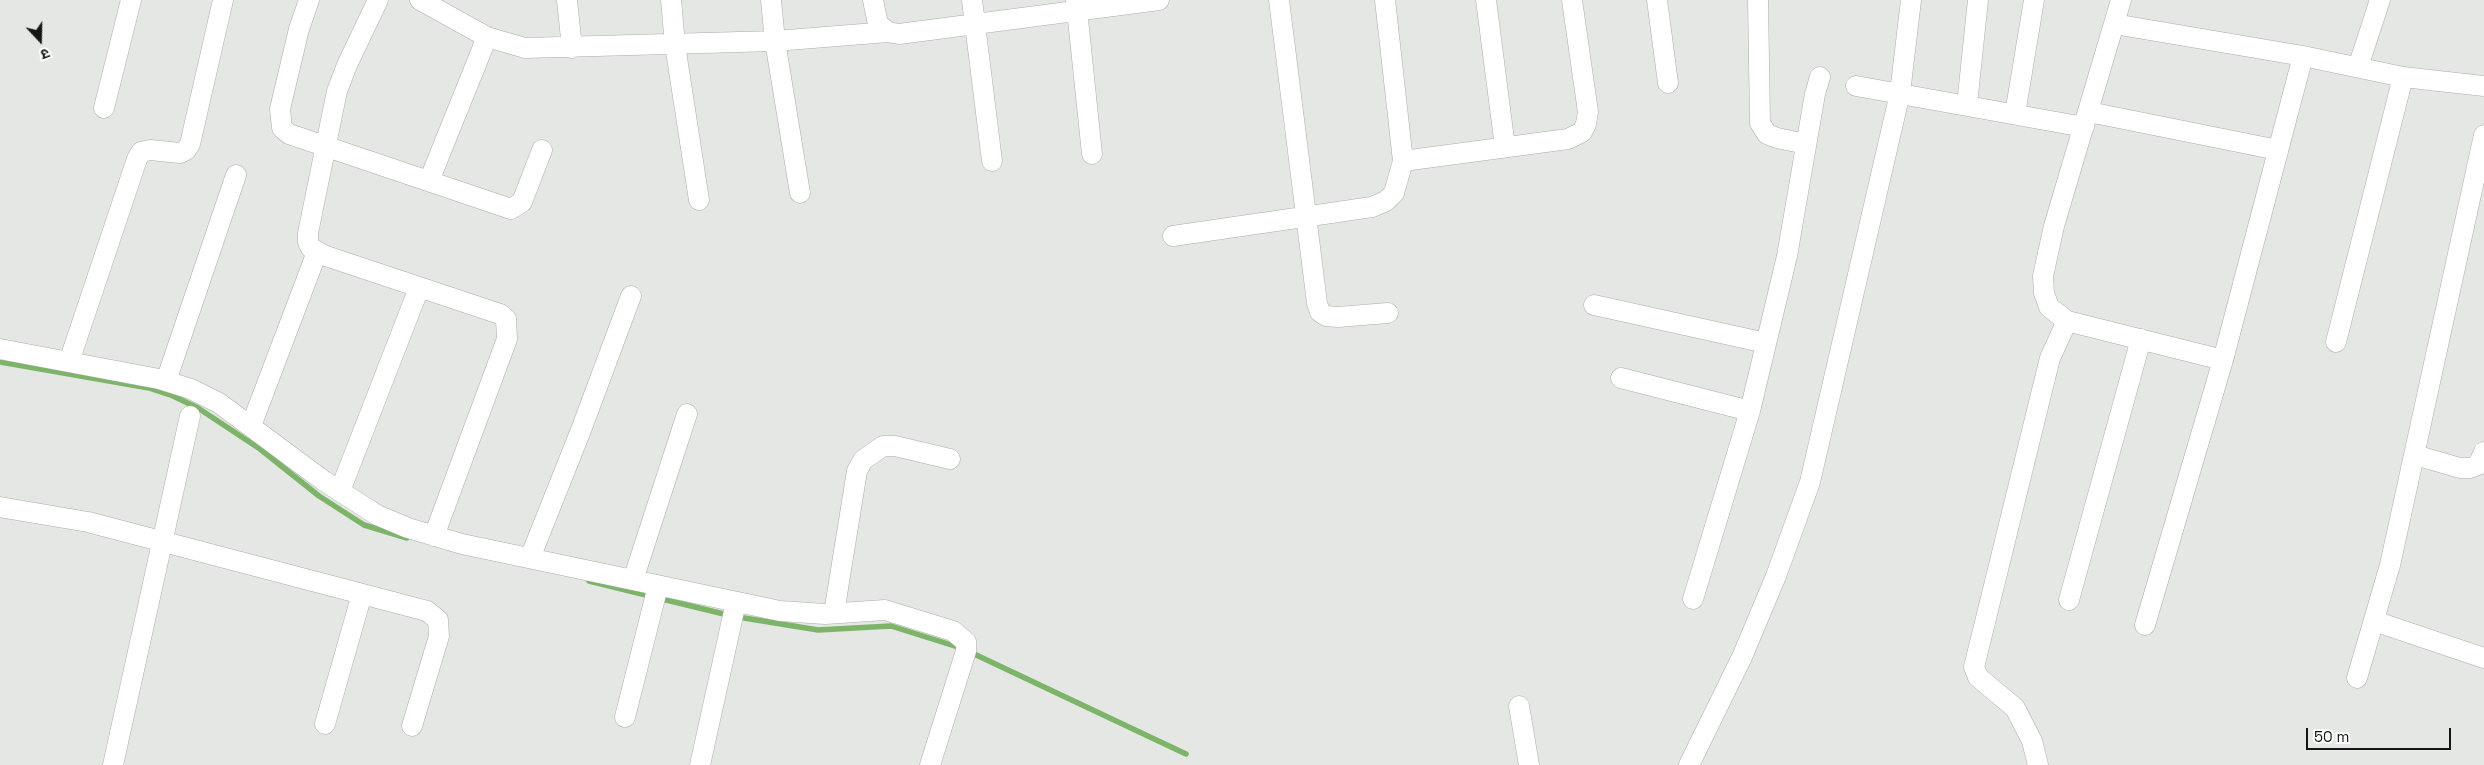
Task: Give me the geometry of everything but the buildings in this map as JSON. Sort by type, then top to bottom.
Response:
[{"type":"street","points":[[104,108],[131,0]]},
{"type":"street","points":[[69,362],[137,159],[141,152],[150,150],[180,153],[186,150],[190,144],[223,0]]},
{"type":"street","points":[[309,0],[299,29],[280,120],[282,128],[289,134],[511,209],[522,202],[542,150]]},
{"type":"street","points":[[378,0],[337,91],[308,233],[308,242],[317,252],[500,314],[506,319],[507,339],[434,536]]},
{"type":"street","points":[[567,0],[572,48]]},
{"type":"street","points":[[671,0],[675,44],[699,200]]},
{"type":"street","points":[[771,0],[775,41],[800,193]]},
{"type":"street","points":[[873,0],[878,24],[888,32]]},
{"type":"street","points":[[972,0],[992,161]]},
{"type":"street","points":[[431,2],[487,37],[525,48],[572,48],[775,41],[888,32],[899,34],[975,25],[1076,5],[1159,0]]},
{"type":"street","points":[[1279,0],[1306,219],[1320,312],[1326,316],[1338,317],[1388,313]]},
{"type":"street","points":[[1173,236],[1306,219],[1372,208],[1386,201],[1394,193],[1404,161],[1385,0]]},
{"type":"street","points":[[1486,0],[1506,147]]},
{"type":"street","points":[[1404,161],[1568,139],[1582,132],[1586,124],[1588,112],[1572,0]]},
{"type":"street","points":[[1656,0],[1668,82]]},
{"type":"street","points":[[1758,0],[1760,124],[1766,134],[1806,144]]},
{"type":"street","points":[[1689,765],[1742,657],[1780,568],[1810,482],[1900,93],[1911,0]]},
{"type":"street","points":[[1967,105],[1978,0]]},
{"type":"street","points":[[2015,114],[2034,0]]},
{"type":"street","points":[[2122,0],[2054,226],[2043,276],[2044,293],[2049,307],[2067,321],[2223,360]]},
{"type":"street","points":[[2358,67],[2380,0]]},
{"type":"street","points":[[1076,5],[1092,154]]},
{"type":"street","points":[[2114,24],[2303,56],[2403,77],[2484,86]]},
{"type":"street","points":[[430,181],[487,37]]},
{"type":"street","points":[[2145,625],[2223,360],[2303,56]]},
{"type":"street","points":[[1693,599],[1750,411],[1787,256],[1815,94],[1820,77]]},
{"type":"street","points":[[2336,342],[2403,77]]},
{"type":"street","points":[[1856,86],[2015,114],[2086,119],[2278,150]]},
{"type":"street","points":[[2357,678],[2390,565],[2416,455],[2484,135]]},
{"type":"street","points":[[166,381],[236,175]]},
{"type":"street","points":[[251,426],[317,252]]},
{"type":"street","points":[[340,491],[419,288]]},
{"type":"street","points":[[530,558],[581,430],[630,296]]},
{"type":"street","points":[[1594,305],[1766,343]]},
{"type":"street","points":[[2038,765],[2032,741],[2015,708],[1978,677],[1974,667],[2050,358],[2067,321]]},
{"type":"street","points":[[2069,600],[2141,339]]},
{"type":"street","points":[[0,349],[166,381],[191,389],[219,403],[340,491],[377,515],[434,536],[780,611],[834,613],[866,610],[898,612],[953,631],[966,642],[966,651],[930,765]]},
{"type":"street","points":[[1621,378],[1750,411]]},
{"type":"street","points":[[633,580],[687,414]]},
{"type":"street","points":[[114,765],[190,416]]},
{"type":"street","points":[[834,613],[857,471],[863,460],[883,446],[895,446],[950,459]]},
{"type":"street","points":[[2416,455],[2460,468],[2470,468],[2478,465],[2484,452]]},
{"type":"street","points":[[0,507],[88,522],[426,611],[438,620],[439,636],[412,726]]},
{"type":"street","points":[[625,718],[658,586]]},
{"type":"street","points":[[325,724],[362,594]]},
{"type":"street","points":[[700,765],[736,602]]},
{"type":"street","points":[[2374,621],[2484,658]]},
{"type":"street","points":[[1519,706],[1529,765]]},
{"type":"waterway","points":[[0,362],[149,388],[173,396],[198,408],[260,449],[319,496],[364,525],[407,538]]},
{"type":"waterway","points":[[589,581],[650,596]]},
{"type":"waterway","points":[[658,598],[728,615]]},
{"type":"waterway","points":[[738,617],[818,630],[891,626],[961,648]]},
{"type":"waterway","points":[[972,653],[1186,754]]}]
